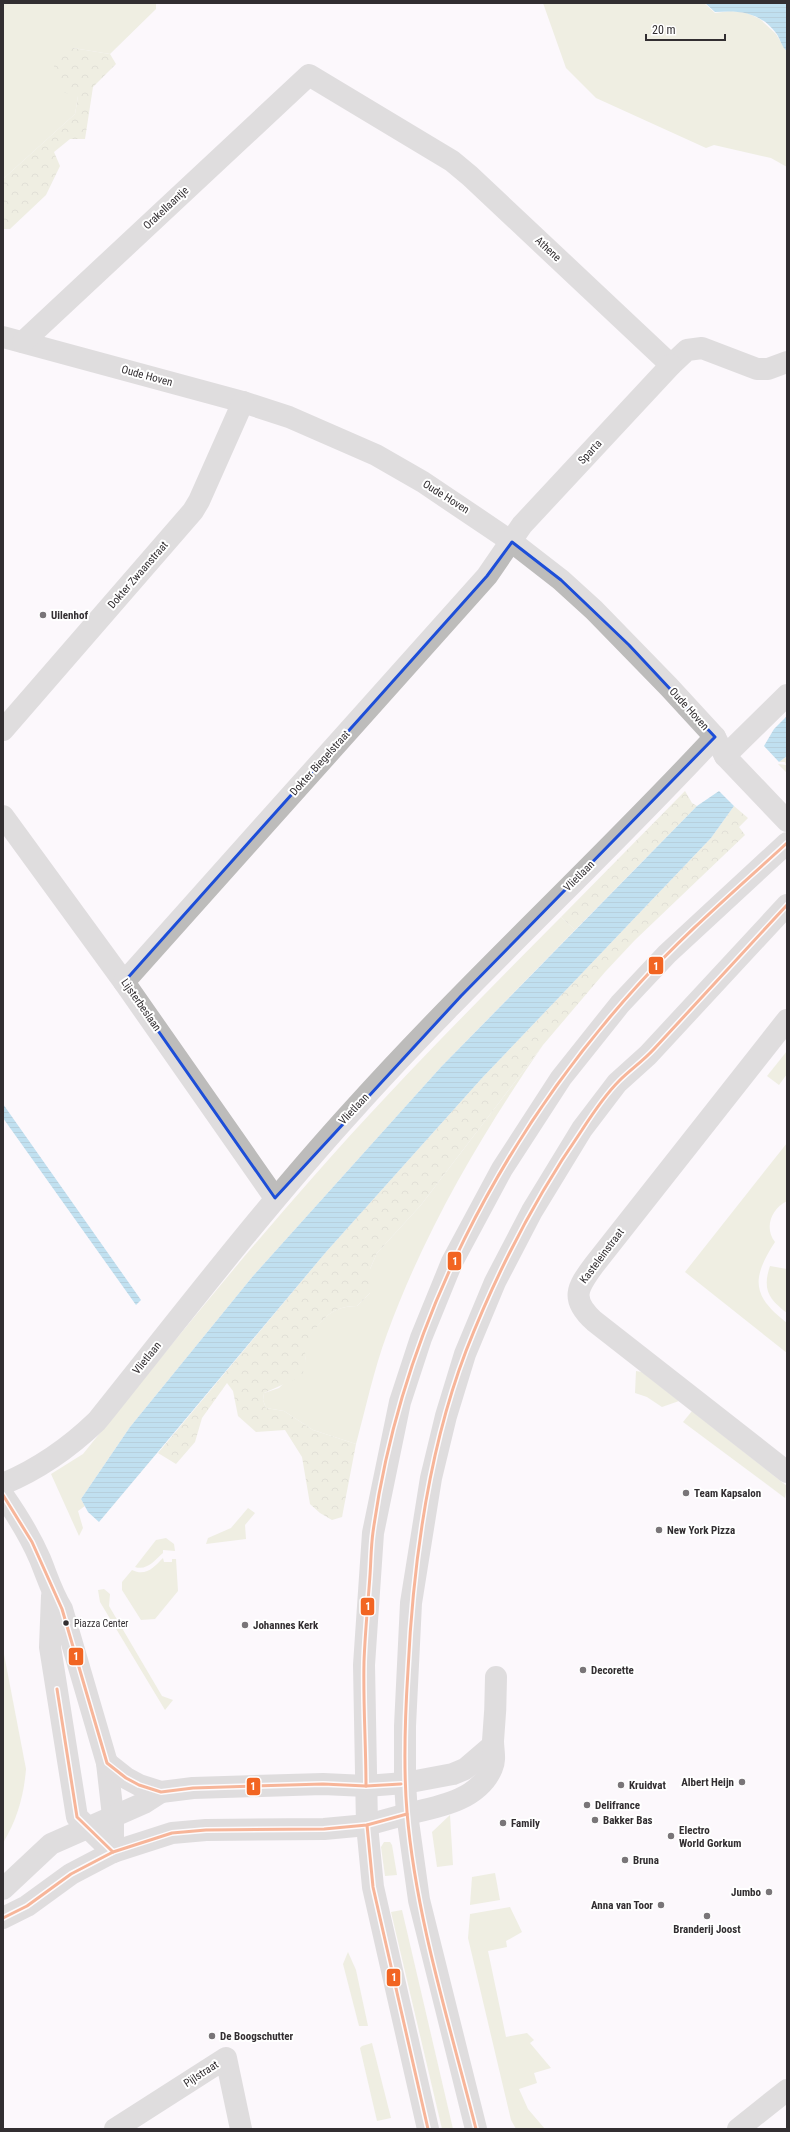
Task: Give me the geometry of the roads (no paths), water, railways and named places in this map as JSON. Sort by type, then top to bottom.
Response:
[{"type":"street","name":"Orakellaantje","points":[[13,340],[309,75]]},
{"type":"street","name":"Athene","points":[[309,75],[452,161],[470,176],[671,365]]},
{"type":"street","name":"Oude Hoven","points":[[13,340],[243,402],[333,435],[376,455],[467,510],[512,542],[561,580],[594,610],[715,737],[725,756],[787,821]]},
{"type":"street","points":[[671,365],[687,350],[702,348],[757,369],[768,369],[787,362]]},
{"type":"street","name":"Sparta","points":[[512,542],[522,525],[671,365]]},
{"type":"street","name":"Dokter Zwaanstraat","points":[[3,730],[193,511],[199,501],[243,402]]},
{"type":"street","name":"Dokter Biegelstraat","points":[[124,982],[487,576],[512,542]]},
{"type":"street","points":[[725,756],[787,695]]},
{"type":"street","name":"Vlietlaan","points":[[3,1484],[27,1474],[71,1446],[97,1421],[275,1198],[354,1108],[461,996],[715,737]]},
{"type":"street","name":"Lijsterbeslaan","points":[[6,827],[124,982],[275,1198]]},
{"type":"street","points":[[428,2129],[373,1887],[367,1825],[364,1666],[373,1533],[400,1402],[421,1338],[452,1262],[502,1169],[561,1078],[620,1004],[667,954],[787,843]]},
{"type":"street","points":[[476,2129],[420,1905],[407,1814],[405,1783],[404,1726],[411,1603],[431,1478],[446,1416],[465,1354],[495,1282],[532,1211],[582,1129],[617,1083],[648,1055],[787,905]]},
{"type":"street","name":"Kasteleinstraat","points":[[787,1020],[594,1265],[580,1284],[578,1300],[585,1313],[594,1321],[787,1472]]},
{"type":"street","points":[[3,1495],[27,1534],[40,1560],[52,1593],[62,1609],[107,1763],[113,1816],[112,1852]]},
{"type":"street","points":[[52,1593],[50,1647],[77,1817],[85,1828],[112,1852]]},
{"type":"street","points":[[3,1918],[27,1906],[71,1874],[112,1852],[172,1833],[206,1830],[324,1828],[367,1825],[455,1801],[475,1790],[493,1768],[495,1759],[493,1745],[496,1677]]},
{"type":"street","points":[[107,1763],[126,1778],[139,1785],[161,1792],[193,1788],[323,1784],[366,1786],[405,1783],[453,1774],[465,1768],[493,1745]]},
{"type":"street","points":[[3,1889],[51,1844],[144,1803],[161,1792]]},
{"type":"street","name":"Pijlstraat","points":[[115,2129],[226,2058],[240,2129]]},
{"type":"street","points":[[738,2129],[787,2090]]},
{"type":"water","points":[[705,3],[787,3],[787,51],[776,33],[763,21],[741,12],[715,12]]},
{"type":"water","points":[[787,716],[787,756],[779,762],[764,746],[774,729]]},
{"type":"water","points":[[719,791],[734,806],[711,838],[482,1078],[326,1252],[99,1522],[88,1512],[81,1499],[130,1427],[253,1276],[441,1067],[697,806]]},
{"type":"water","points":[[3,1104],[141,1300],[136,1305],[3,1118]]},
{"type":"place","name":"Uilenhof","points":[[43,615]]},
{"type":"place","name":"Team Kapsalon","points":[[686,1493]]},
{"type":"place","name":"New York Pizza","points":[[659,1530]]},
{"type":"place","name":"Piazza Center","points":[[66,1623]]},
{"type":"place","name":"Johannes Kerk","points":[[245,1625]]},
{"type":"place","name":"Decorette","points":[[583,1670]]},
{"type":"place","name":"Albert Heijn","points":[[742,1782]]},
{"type":"place","name":"Kruidvat","points":[[621,1785]]},
{"type":"place","name":"Delifrance","points":[[587,1805]]},
{"type":"place","name":"Bakker Bas","points":[[595,1820]]},
{"type":"place","name":"Family","points":[[503,1823]]},
{"type":"place","name":"Electro World Gorkum","points":[[671,1836]]},
{"type":"place","name":"Bruna","points":[[625,1860]]},
{"type":"place","name":"Jumbo","points":[[769,1892]]},
{"type":"place","name":"Anna van Toor","points":[[661,1905]]},
{"type":"place","name":"Branderij Joost","points":[[707,1916]]},
{"type":"place","name":"De Boogschutter","points":[[212,2036]]}]
